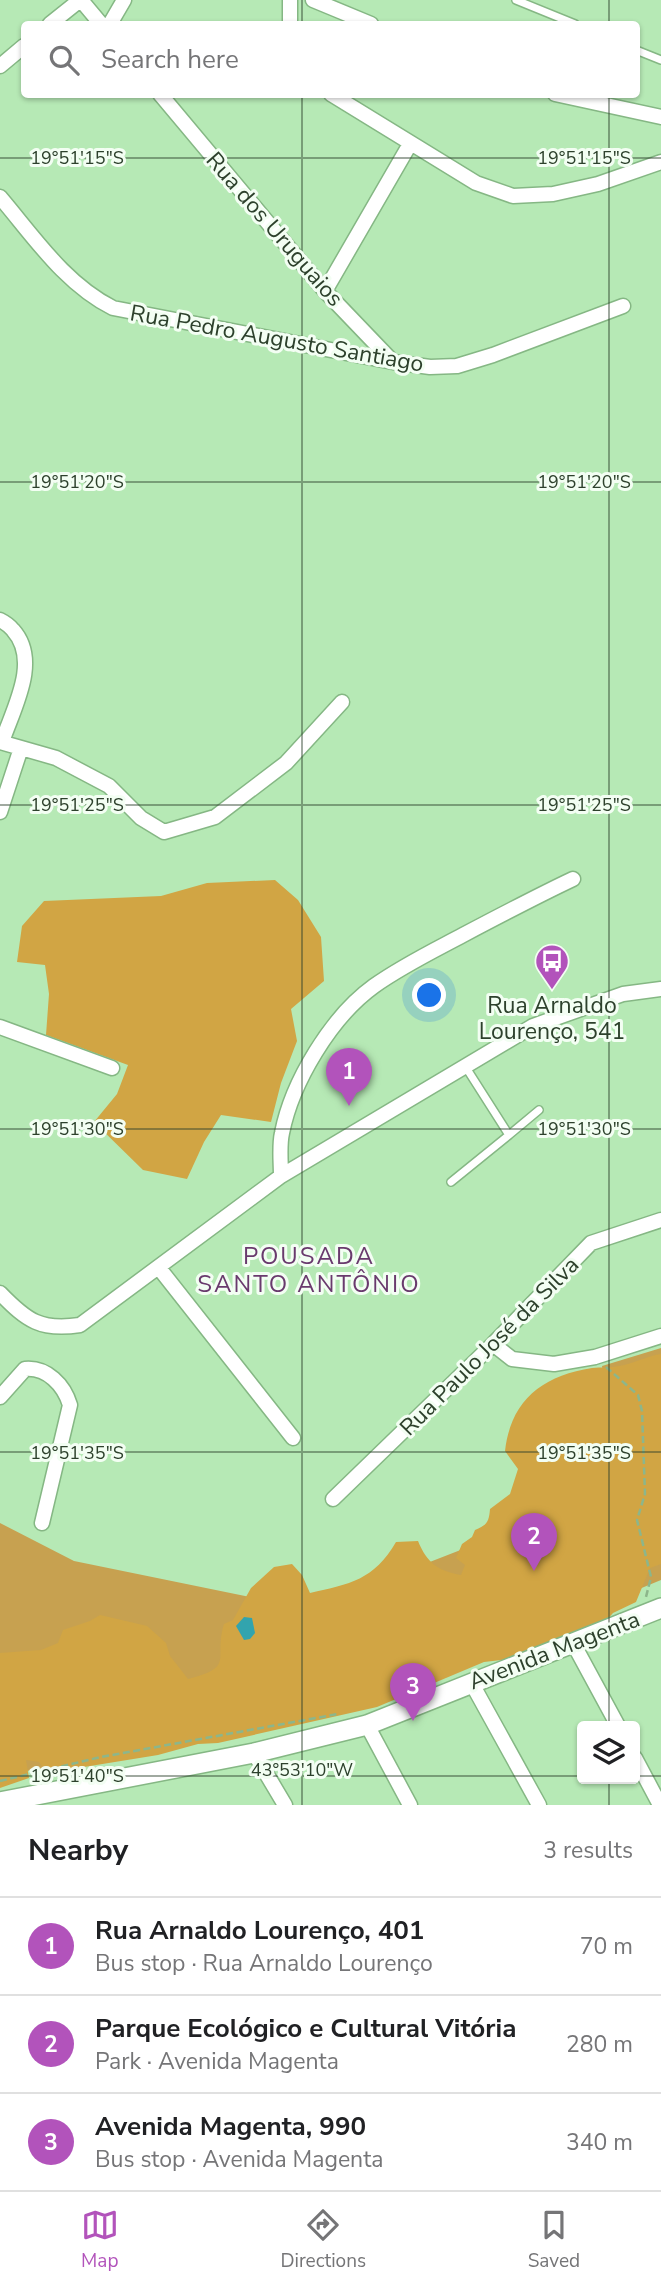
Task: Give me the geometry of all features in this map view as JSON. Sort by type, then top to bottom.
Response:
[{"type":"street","points":[[54,21],[80,0],[98,21]]},
{"type":"street","points":[[112,21],[124,0]]},
{"type":"street","points":[[290,0],[290,21]]},
{"type":"street","points":[[313,0],[364,21]]},
{"type":"street","points":[[0,66],[21,48]]},
{"type":"street","name":"Rua dos Uruguaios","points":[[163,98],[325,291],[393,362]]},
{"type":"street","points":[[337,98],[476,183],[513,197],[553,194],[587,187],[661,162]]},
{"type":"street","points":[[573,98],[661,117]]},
{"type":"street","points":[[325,291],[410,144]]},
{"type":"street","name":"Rua Pedro Augusto Santiago","points":[[0,197],[58,267],[91,297],[123,310],[393,362],[430,367],[457,366],[623,306]]},
{"type":"street","points":[[0,620],[6,622],[20,638],[26,660],[23,680],[1,742],[56,758],[109,786],[141,818],[164,832],[215,817],[286,763],[342,702]]},
{"type":"street","points":[[0,812],[21,748]]},
{"type":"street","points":[[281,1176],[281,1136],[291,1099],[311,1059],[337,1023],[373,987],[415,961],[573,879]]},
{"type":"street","points":[[2,1299],[38,1325],[59,1328],[80,1325],[281,1176],[533,1026],[623,994],[661,989]]},
{"type":"street","points":[[0,1027],[112,1068]]},
{"type":"street","name":"Rua Paulo José da Silva","points":[[333,1499],[493,1344],[591,1243],[661,1220]]},
{"type":"street","points":[[159,1268],[293,1438]]},
{"type":"street","points":[[493,1344],[512,1359],[554,1364],[595,1357],[661,1336]]},
{"type":"street","points":[[0,1397],[25,1369],[36,1368],[61,1385],[68,1398],[70,1405],[42,1522]]},
{"type":"street","name":"Avenida Magenta","points":[[0,1802],[34,1800],[367,1725],[573,1643],[652,1602]]},
{"type":"street","points":[[573,1643],[615,1721]]},
{"type":"street","points":[[471,1682],[539,1805]]},
{"type":"street","points":[[367,1725],[410,1805]]},
{"type":"street","points":[[254,1752],[285,1805]]},
{"type":"street","points":[[640,1767],[660,1805]]},
{"type":"lane","points":[[516,0],[568,21]]},
{"type":"lane","points":[[640,52],[661,60]]},
{"type":"lane","points":[[465,1066],[509,1135]]},
{"type":"lane","points":[[451,1182],[539,1110]]},
{"type":"path","points":[[595,1357],[638,1395],[642,1411],[645,1494],[637,1520],[651,1577],[652,1602]]},
{"type":"path","points":[[0,1782],[101,1757],[338,1714]]},
{"type":"shaded area","points":[[275,880],[298,900],[321,937],[324,981],[291,1009],[297,1041],[281,1083],[271,1122],[221,1115],[204,1142],[187,1179],[143,1170],[94,1122],[117,1094],[128,1065],[46,1035],[49,994],[45,965],[17,962],[22,926],[44,901],[161,896],[207,883]]},
{"type":"shaded area","points":[[661,1348],[661,1580],[486,1652],[101,1757],[0,1776],[0,1523],[74,1561],[309,1609],[617,1489],[602,1366]]},
{"type":"shaded area","points":[[661,1354],[661,1564],[650,1568],[636,1602],[613,1613],[590,1639],[538,1656],[484,1662],[377,1707],[218,1743],[198,1744],[158,1755],[47,1773],[39,1762],[26,1760],[29,1778],[0,1788],[0,1653],[41,1650],[58,1643],[63,1630],[100,1615],[147,1626],[166,1643],[170,1656],[188,1679],[203,1675],[218,1666],[224,1624],[233,1620],[251,1588],[274,1567],[292,1564],[302,1575],[310,1593],[360,1578],[379,1565],[396,1542],[418,1541],[434,1565],[461,1575],[465,1565],[456,1558],[462,1544],[487,1522],[490,1509],[510,1494],[518,1469],[505,1451],[508,1433],[522,1404],[544,1384],[558,1377],[592,1368],[624,1365]]},
{"type":"water","points":[[244,1617],[252,1618],[255,1633],[250,1639],[244,1640],[236,1626]]},
{"type":"place","name":"Rua Arnaldo Lourenço, 541","points":[[552,991]]},
{"type":"place","name":"Rua Arnaldo Lourenço, 401","points":[[349,1106]]},
{"type":"place","name":"Parque Ecológico e Cultural Vitória","points":[[534,1571]]},
{"type":"place","name":"Avenida Magenta, 990","points":[[413,1721]]},
{"type":"district","name":"POUSADA SANTO ANTÔNIO","points":[[309,1270]]}]
